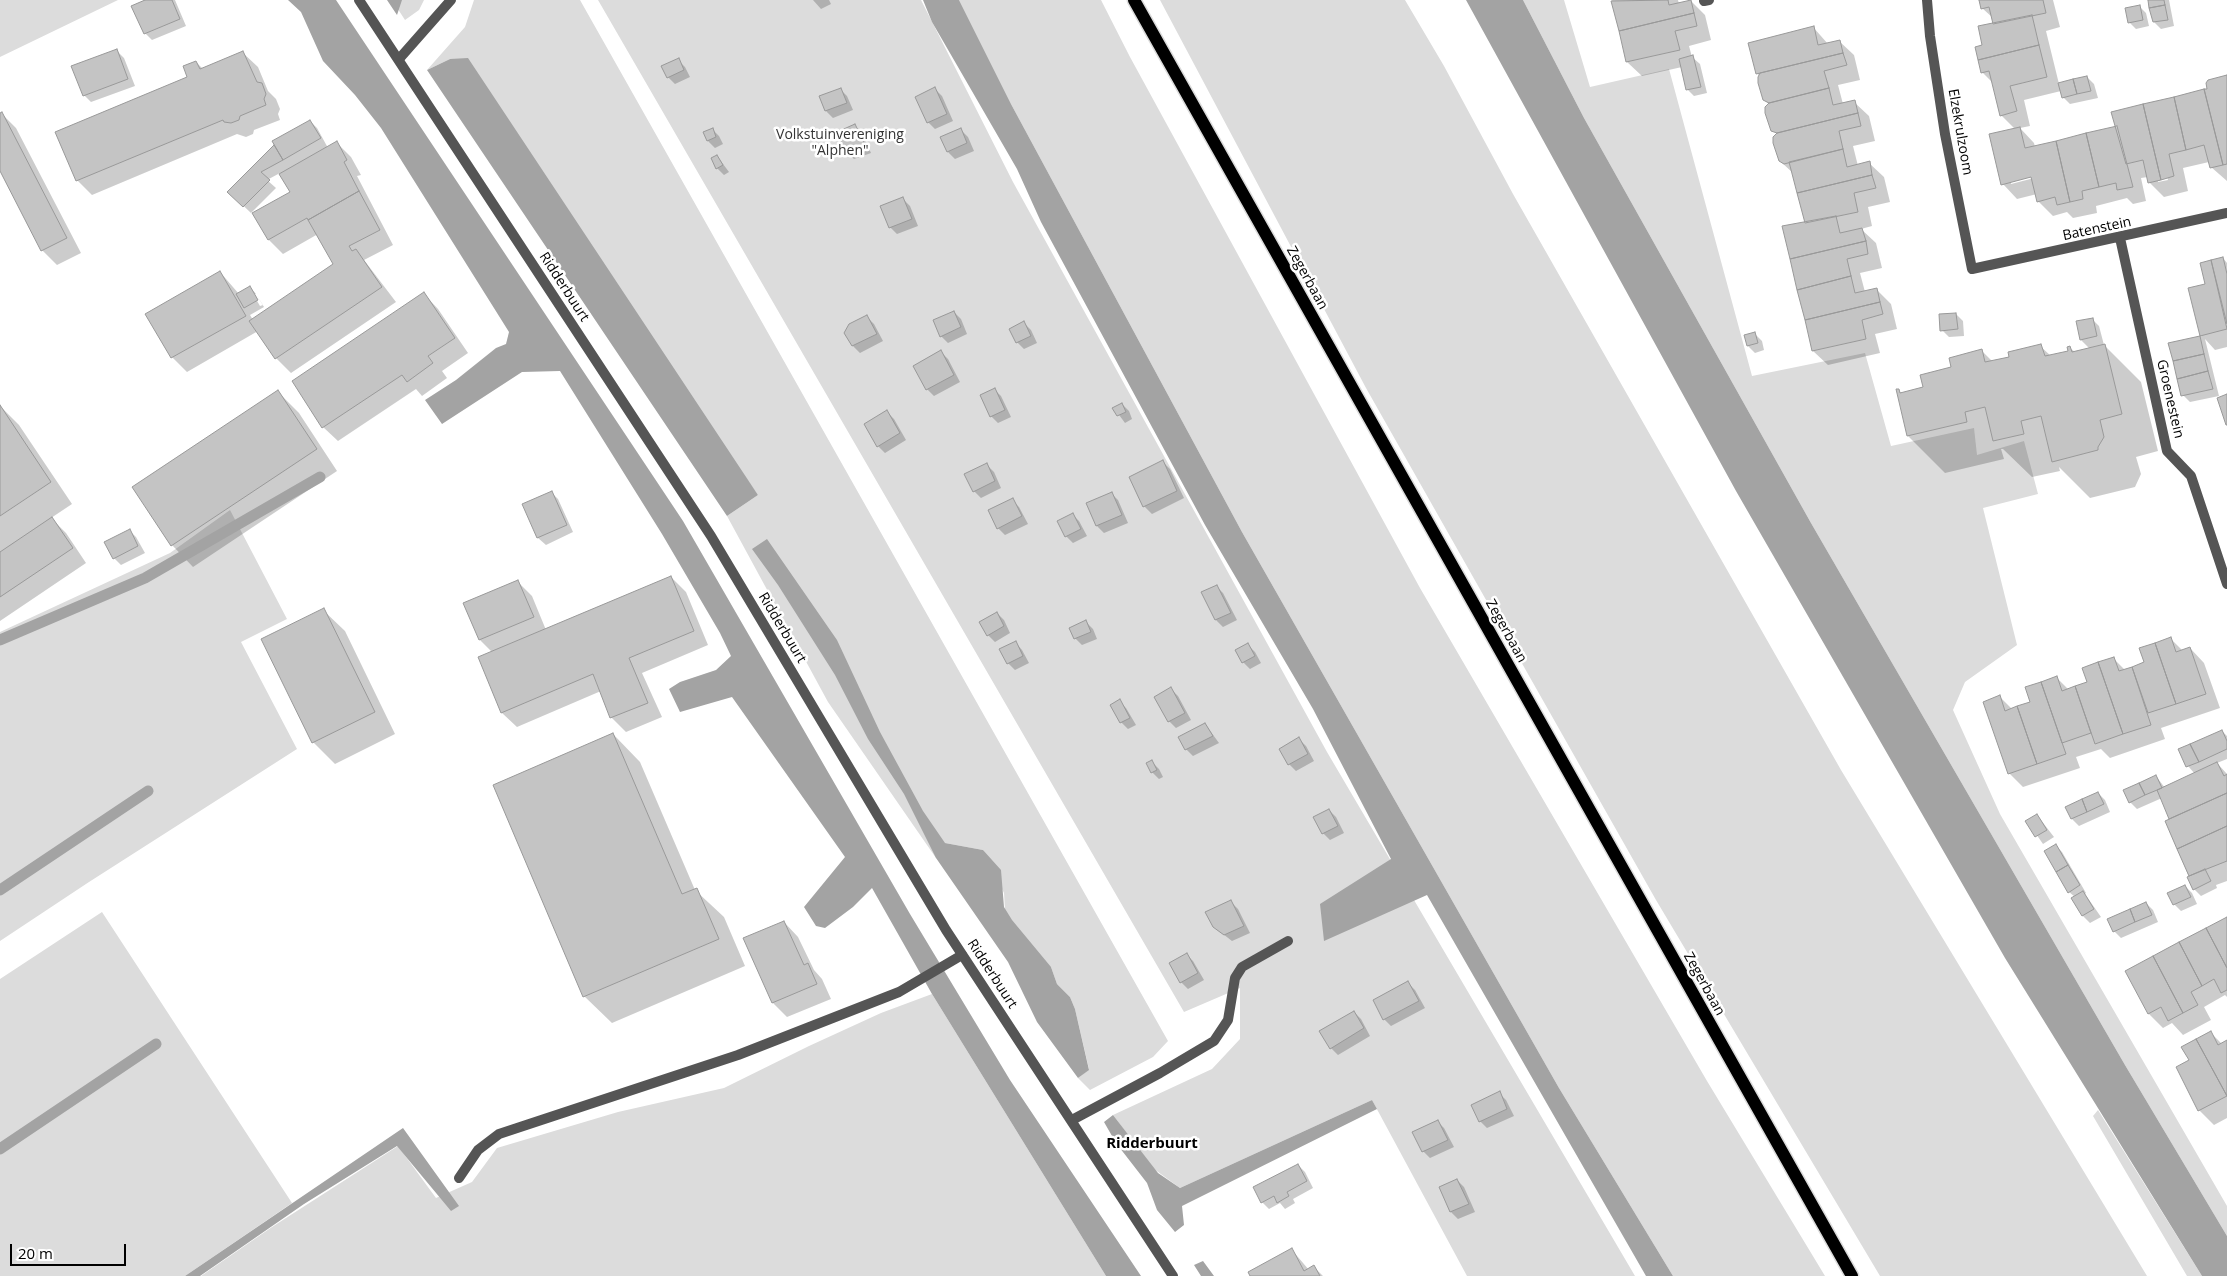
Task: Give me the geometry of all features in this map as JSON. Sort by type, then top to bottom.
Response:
[{"type":"main road","name":"Zegerbaan","points":[[1134,0],[1852,1276]]},
{"type":"street","name":"Ridderbuurt","points":[[360,0],[711,536],[962,954],[1173,1276]]},
{"type":"street","points":[[399,59],[450,0]]},
{"type":"street","name":"Elzekrulzoom","points":[[1927,0],[1930,36],[1945,134],[1972,269]]},
{"type":"street","name":"Batenstein","points":[[1972,269],[2227,213]]},
{"type":"street","name":"Groenestein","points":[[2120,238],[2167,451],[2190,476],[2227,584]]},
{"type":"street","points":[[1072,1120],[1160,1074],[1214,1041],[1228,1020],[1235,978],[1242,967],[1288,941]]},
{"type":"street","points":[[459,1178],[478,1150],[499,1134],[738,1055],[900,992],[962,954]]},
{"type":"green space","points":[[0,0],[118,0],[0,57]]},
{"type":"green space","points":[[392,0],[424,0],[419,10],[405,20]]},
{"type":"green space","points":[[474,0],[580,0],[1168,1041],[1153,1057],[1090,1090],[1078,1078],[1089,1069],[1075,1009],[1070,997],[1057,984],[1051,967],[1008,962],[1004,893],[983,850],[945,843],[936,858],[828,702],[727,516],[758,495],[450,59],[427,70],[465,27]]},
{"type":"green space","name":"Volkstuinvereniging \"Alphen\"","points":[[598,0],[921,0],[1013,182],[1327,752],[1635,1276],[1467,1276],[1372,1100],[1180,1188],[1154,1169],[1113,1115],[1212,1069],[1240,1039],[1240,988],[1184,1012]]},
{"type":"green space","points":[[959,0],[1101,0],[1130,57],[1420,588],[1707,1081],[1825,1276],[1673,1276],[1559,1088],[1242,532],[1011,104]]},
{"type":"green space","points":[[1160,0],[1405,0],[1444,66],[1513,194],[1841,770],[2147,1276],[1880,1276],[1656,900],[1366,388]]},
{"type":"green space","points":[[1523,0],[1564,0],[1590,87],[1669,69],[1752,376],[1865,353],[1891,446],[1974,428],[1977,455],[2024,441],[2038,494],[1983,508],[2017,645],[1965,682],[1953,710],[2000,814],[2227,1206],[2227,1236],[2125,1065],[1811,523],[1584,118]]},
{"type":"green space","points":[[230,510],[287,619],[241,642],[297,749],[0,941],[0,632],[170,553]]},
{"type":"green space","points":[[102,912],[292,1203],[185,1276],[0,1276],[0,979]]},
{"type":"green space","points":[[932,994],[1106,1276],[201,1276],[272,1227],[398,1146],[436,1198],[472,1182],[497,1148],[618,1112],[724,1088],[881,1013]]},
{"type":"green space","points":[[2098,1110],[2202,1276],[2187,1276],[2093,1116]]},
{"type":"shaded area","points":[[288,0],[336,0],[683,521],[910,914],[1010,1080],[1141,1276],[1106,1276],[932,994],[872,888],[853,907],[825,928],[816,926],[804,907],[845,857],[732,697],[680,712],[669,689],[680,682],[716,670],[731,656],[720,633],[662,534],[560,371],[522,372],[442,424],[425,400],[456,380],[496,348],[506,344],[509,332],[381,128],[355,95],[323,61],[301,12]]},
{"type":"shaded area","points":[[387,0],[402,0],[397,15]]},
{"type":"shaded area","points":[[923,0],[959,0],[1011,104],[1242,532],[1559,1088],[1673,1276],[1646,1276],[1427,895],[1324,941],[1320,904],[1391,859],[1313,709],[1205,525],[1041,222],[1017,169],[932,22]]},
{"type":"shaded area","points":[[1466,0],[1523,0],[1584,118],[1811,523],[2125,1065],[2227,1236],[2227,1276],[2202,1276],[2005,958],[1736,491]]},
{"type":"shaded area","points":[[468,58],[758,495],[727,516],[427,70],[450,59]]},
{"type":"shaded area","points":[[767,539],[837,640],[880,732],[923,811],[945,843],[983,850],[1001,870],[1004,907],[1012,920],[1051,967],[1057,984],[1070,997],[1075,1009],[1089,1070],[1078,1078],[1037,1022],[1008,962],[936,858],[904,794],[868,739],[835,675],[778,585],[752,549]]},
{"type":"shaded area","points":[[1372,1100],[1377,1109],[1182,1206],[1184,1225],[1175,1232],[1157,1210],[1147,1183],[1116,1143],[1104,1122],[1113,1115],[1158,1173],[1180,1188]]},
{"type":"shaded area","points":[[403,1128],[459,1206],[451,1211],[397,1146],[304,1204],[200,1276],[185,1276]]},
{"type":"shaded area","points":[[1203,1261],[1214,1276],[1201,1276],[1194,1265]]},
{"type":"building","points":[[145,0],[172,0],[180,19],[144,34],[131,6]]},
{"type":"building","points":[[1668,0],[1669,5],[1691,0],[1694,13],[1619,31],[1611,1]]},
{"type":"building","points":[[1979,0],[2043,0],[2046,13],[1993,24],[1989,7],[1981,9]]},
{"type":"building","points":[[2148,0],[2164,0],[2165,5],[2149,8]]},
{"type":"building","points":[[2140,5],[2143,20],[2128,23],[2125,8]]},
{"type":"building","points":[[2165,5],[2168,20],[2153,22],[2149,8]]},
{"type":"building","points":[[1694,13],[1697,26],[1675,31],[1680,50],[1626,62],[1619,31]]},
{"type":"building","points":[[2032,15],[2039,45],[1978,60],[1975,47],[1982,45],[1978,26]]},
{"type":"building","points":[[1814,26],[1818,45],[1840,40],[1843,53],[1756,74],[1748,43]]},
{"type":"building","points":[[2039,45],[2047,77],[2010,86],[2017,111],[2000,116],[1989,71],[1981,73],[1978,60]]},
{"type":"building","points":[[117,49],[128,79],[83,96],[71,66]]},
{"type":"building","points":[[243,51],[257,82],[262,83],[266,94],[264,99],[266,105],[240,116],[239,120],[231,123],[224,122],[223,120],[76,181],[55,132],[187,77],[183,66],[196,61],[200,69]]},
{"type":"building","points":[[1843,53],[1847,65],[1824,71],[1829,88],[1769,103],[1763,100],[1758,83],[1760,73]]},
{"type":"building","points":[[1693,55],[1701,87],[1686,90],[1679,59]]},
{"type":"building","points":[[679,58],[684,70],[667,78],[661,66]]},
{"type":"building","points":[[2227,75],[2227,164],[2223,165],[2204,89],[2207,89],[2206,83],[2208,80]]},
{"type":"building","points":[[2087,76],[2091,91],[2077,94],[2073,79]]},
{"type":"building","points":[[2073,79],[2077,94],[2062,98],[2058,83]]},
{"type":"building","points":[[935,87],[947,114],[927,123],[915,97]]},
{"type":"building","points":[[841,88],[847,103],[825,111],[819,96]]},
{"type":"building","points":[[1829,88],[1833,105],[1855,100],[1858,113],[1777,133],[1771,131],[1765,113],[1765,107],[1769,103]]},
{"type":"building","points":[[2204,89],[2223,165],[2210,168],[2204,145],[2186,150],[2174,97]]},
{"type":"building","points":[[2174,97],[2186,150],[2169,154],[2174,176],[2161,180],[2143,104]]},
{"type":"building","points":[[2143,104],[2161,180],[2148,183],[2143,160],[2126,164],[2111,112]]},
{"type":"building","points":[[2,112],[67,238],[41,251],[0,171],[0,113]]},
{"type":"building","points":[[1858,113],[1861,126],[1839,131],[1843,149],[1784,164],[1779,161],[1773,143],[1773,137],[1777,133]]},
{"type":"building","points":[[310,120],[321,138],[283,160],[272,141]]},
{"type":"building","points":[[855,124],[865,145],[846,153],[837,132]]},
{"type":"building","points":[[2117,126],[2133,187],[2117,190],[2116,183],[2099,187],[2086,133]]},
{"type":"building","points":[[2020,127],[2025,148],[2056,141],[2070,202],[2057,205],[2055,197],[2037,202],[2031,177],[2001,185],[1989,134]]},
{"type":"building","points":[[713,128],[716,137],[707,141],[703,132]]},
{"type":"building","points":[[961,128],[967,143],[947,152],[940,137]]},
{"type":"building","points":[[2086,133],[2099,187],[2082,191],[2083,199],[2070,202],[2056,141]]},
{"type":"building","points":[[337,141],[347,160],[344,162],[359,191],[268,240],[252,213],[290,192],[279,174]]},
{"type":"building","points":[[274,145],[283,160],[261,172],[270,180],[243,207],[227,192]]},
{"type":"building","points":[[1843,149],[1847,167],[1870,161],[1872,175],[1797,193],[1789,162]]},
{"type":"building","points":[[717,155],[723,165],[716,169],[711,158]]},
{"type":"building","points":[[1872,175],[1876,188],[1854,193],[1858,212],[1805,223],[1797,193]]},
{"type":"building","points":[[359,191],[380,230],[349,246],[352,251],[356,249],[382,287],[275,359],[249,321],[333,264],[308,220]]},
{"type":"building","points":[[903,197],[912,219],[889,228],[880,206]]},
{"type":"building","points":[[1836,216],[1840,233],[1862,228],[1866,241],[1790,259],[1782,226]]},
{"type":"building","points":[[1866,241],[1868,254],[1847,259],[1851,276],[1797,290],[1790,259]]},
{"type":"building","points":[[2223,257],[2227,274],[2227,324],[2211,260]]},
{"type":"building","points":[[2211,260],[2227,329],[2200,336],[2188,288],[2205,284],[2200,263]]},
{"type":"building","points":[[220,271],[246,316],[171,358],[145,314]]},
{"type":"building","points":[[1851,276],[1855,293],[1877,288],[1880,302],[1805,320],[1797,290]]},
{"type":"building","points":[[250,286],[258,300],[244,308],[236,294]]},
{"type":"building","points":[[424,292],[455,338],[428,356],[433,363],[407,382],[402,375],[322,428],[292,381]]},
{"type":"building","points":[[1880,302],[1883,314],[1862,320],[1866,339],[1812,351],[1805,320]]},
{"type":"building","points":[[954,311],[961,327],[940,337],[933,320]]},
{"type":"building","points":[[1956,313],[1958,329],[1940,331],[1939,314]]},
{"type":"building","points":[[867,315],[877,334],[852,346],[844,333],[849,324]]},
{"type":"building","points":[[2093,318],[2097,336],[2080,340],[2076,321]]},
{"type":"building","points":[[1024,321],[1031,336],[1016,343],[1009,329]]},
{"type":"building","points":[[1755,332],[1758,343],[1747,346],[1744,335]]},
{"type":"building","points":[[2200,336],[2204,354],[2173,361],[2168,343]]},
{"type":"building","points":[[2041,344],[2045,356],[2068,351],[2067,347],[2070,346],[2072,352],[2105,344],[2122,414],[2100,420],[2104,437],[2098,450],[2052,462],[2041,416],[2021,421],[2024,434],[1993,441],[1985,407],[1965,412],[1967,422],[1907,436],[1896,389],[1899,389],[1900,393],[1923,387],[1920,375],[1951,367],[1949,358],[1982,349],[1985,362],[2009,357],[2008,352]]},
{"type":"building","points":[[941,350],[954,375],[926,390],[913,366]]},
{"type":"building","points":[[2204,354],[2208,371],[2177,379],[2173,361]]},
{"type":"building","points":[[2208,371],[2213,389],[2181,396],[2177,379]]},
{"type":"building","points":[[995,388],[1005,410],[990,417],[980,395]]},
{"type":"building","points":[[278,390],[317,449],[171,546],[132,487]]},
{"type":"building","points":[[2227,394],[2227,425],[2226,425],[2217,398]]},
{"type":"building","points":[[1122,403],[1126,412],[1117,416],[1112,408]]},
{"type":"building","points":[[0,405],[51,482],[0,516]]},
{"type":"building","points":[[887,410],[900,433],[877,447],[864,424]]},
{"type":"building","points":[[1163,460],[1177,491],[1143,507],[1129,477]]},
{"type":"building","points":[[987,463],[995,481],[973,492],[964,474]]},
{"type":"building","points":[[552,491],[567,525],[537,538],[522,504]]},
{"type":"building","points":[[1112,492],[1122,515],[1096,526],[1086,503]]},
{"type":"building","points":[[1013,498],[1022,516],[997,529],[988,510]]},
{"type":"building","points":[[1073,513],[1081,529],[1065,537],[1057,521]]},
{"type":"building","points":[[52,517],[73,548],[0,597],[0,552]]},
{"type":"building","points":[[130,529],[138,546],[113,559],[104,542]]},
{"type":"building","points":[[671,576],[694,631],[629,658],[648,703],[610,718],[593,674],[501,713],[478,657]]},
{"type":"building","points":[[518,580],[534,617],[479,640],[463,603]]},
{"type":"building","points":[[1217,585],[1231,613],[1215,620],[1201,592]]},
{"type":"building","points":[[324,608],[375,712],[312,743],[261,639]]},
{"type":"building","points":[[997,612],[1004,626],[987,636],[979,622]]},
{"type":"building","points":[[1086,620],[1091,632],[1074,639],[1069,628]]},
{"type":"building","points":[[2171,637],[2176,652],[2190,647],[2206,694],[2176,704],[2155,643]]},
{"type":"building","points":[[1016,641],[1023,656],[1007,664],[999,649]]},
{"type":"building","points":[[1248,643],[1255,656],[1242,663],[1235,650]]},
{"type":"building","points":[[2155,643],[2176,704],[2148,713],[2132,667],[2144,662],[2139,648]]},
{"type":"building","points":[[2114,657],[2119,671],[2132,667],[2151,725],[2123,734],[2098,662]]},
{"type":"building","points":[[2098,662],[2123,734],[2095,744],[2075,686],[2087,682],[2082,668]]},
{"type":"building","points":[[2057,676],[2062,691],[2075,686],[2091,733],[2062,743],[2041,682]]},
{"type":"building","points":[[2041,682],[2066,754],[2037,764],[2017,706],[2030,702],[2025,687]]},
{"type":"building","points":[[1171,687],[1185,713],[1168,722],[1154,697]]},
{"type":"building","points":[[2000,695],[2005,711],[2017,706],[2037,764],[2008,774],[1983,702]]},
{"type":"building","points":[[1120,699],[1130,718],[1120,723],[1110,705]]},
{"type":"building","points":[[1205,723],[1213,736],[1185,750],[1178,737]]},
{"type":"building","points":[[2222,730],[2227,741],[2227,749],[2199,762],[2190,744]]},
{"type":"building","points":[[613,733],[682,894],[697,888],[719,939],[583,997],[493,785]]},
{"type":"building","points":[[1299,737],[1308,754],[1288,765],[1279,749]]},
{"type":"building","points":[[2190,744],[2199,762],[2186,767],[2178,749]]},
{"type":"building","points":[[1152,760],[1157,770],[1151,773],[1146,763]]},
{"type":"building","points":[[2217,762],[2224,776],[2227,774],[2227,793],[2169,819],[2157,790]]},
{"type":"building","points":[[2156,775],[2162,788],[2145,795],[2139,783]]},
{"type":"building","points":[[2139,783],[2145,795],[2129,803],[2123,790]]},
{"type":"building","points":[[2098,792],[2104,804],[2087,812],[2082,799]]},
{"type":"building","points":[[2227,793],[2227,826],[2177,849],[2165,821]]},
{"type":"building","points":[[2082,799],[2087,812],[2071,819],[2065,807]]},
{"type":"building","points":[[1329,809],[1338,826],[1322,834],[1313,817]]},
{"type":"building","points":[[2037,814],[2047,830],[2035,837],[2025,821]]},
{"type":"building","points":[[2227,826],[2227,861],[2189,876],[2177,849]]},
{"type":"building","points":[[2056,844],[2068,865],[2056,872],[2044,851]]},
{"type":"building","points":[[2068,865],[2080,885],[2068,893],[2056,872]]},
{"type":"building","points":[[2205,869],[2211,881],[2193,890],[2187,877]]},
{"type":"building","points":[[2185,885],[2191,897],[2173,905],[2167,893]]},
{"type":"building","points":[[2083,891],[2094,909],[2082,916],[2071,898]]},
{"type":"building","points":[[1231,900],[1244,926],[1224,935],[1213,927],[1205,912]]},
{"type":"building","points":[[2146,902],[2152,915],[2135,922],[2130,909]]},
{"type":"building","points":[[2130,909],[2135,922],[2113,932],[2107,919]]},
{"type":"building","points":[[2227,917],[2227,968],[2206,928]]},
{"type":"building","points":[[784,921],[804,965],[808,963],[817,984],[772,1003],[743,938]]},
{"type":"building","points":[[2206,928],[2227,968],[2227,990],[2221,993],[2214,979],[2202,986],[2179,942]]},
{"type":"building","points":[[2179,942],[2202,986],[2191,992],[2198,1005],[2183,1013],[2153,956]]},
{"type":"building","points":[[1187,953],[1198,973],[1180,983],[1169,963]]},
{"type":"building","points":[[2153,956],[2183,1013],[2168,1021],[2161,1007],[2148,1014],[2125,971]]},
{"type":"building","points":[[1408,981],[1419,1001],[1383,1020],[1373,1000]]},
{"type":"building","points":[[1354,1011],[1364,1028],[1330,1049],[1319,1031]]},
{"type":"building","points":[[2211,1031],[2218,1045],[2227,1040],[2227,1096],[2196,1039]]},
{"type":"building","points":[[2196,1039],[2227,1096],[2198,1111],[2176,1067],[2189,1060],[2181,1047]]},
{"type":"building","points":[[1500,1091],[1507,1109],[1479,1122],[1471,1105]]},
{"type":"building","points":[[1438,1120],[1448,1140],[1422,1152],[1412,1132]]},
{"type":"building","points":[[1298,1164],[1307,1181],[1287,1192],[1289,1196],[1277,1203],[1274,1196],[1261,1203],[1253,1187]]},
{"type":"building","points":[[1457,1179],[1469,1204],[1450,1212],[1439,1187]]},
{"type":"building","points":[[1292,1248],[1304,1271],[1314,1265],[1320,1276],[1250,1276],[1248,1272]]},
{"type":"waterway","points":[[0,640],[145,578],[320,477]]},
{"type":"waterway","points":[[0,890],[148,791]]},
{"type":"waterway","points":[[0,1149],[156,1044]]},
{"type":"district","name":"Ridderbuurt","points":[[1152,1144]]}]
